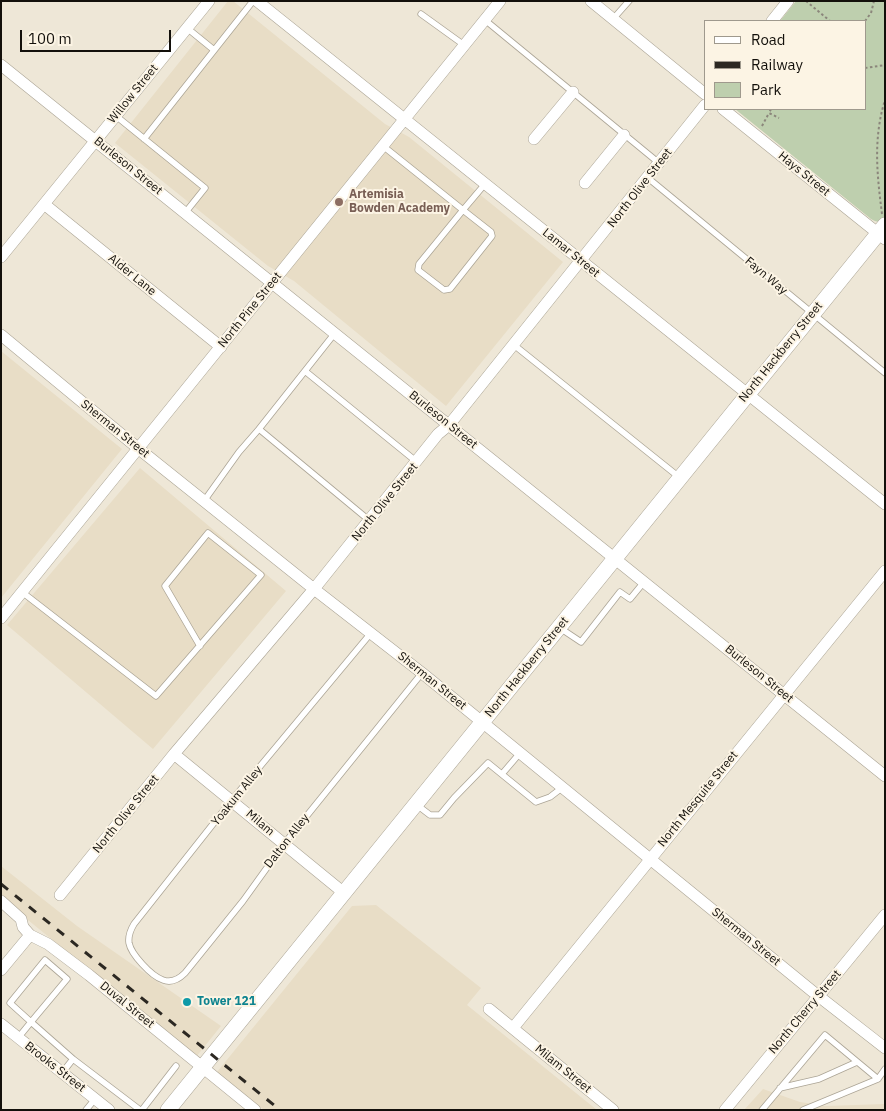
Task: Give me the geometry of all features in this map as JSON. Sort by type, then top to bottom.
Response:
[{"type":"main road","name":"North Hackberry Street","points":[[168,1110],[883,228]]},
{"type":"street","name":"Willow Street","points":[[1,257],[208,1]]},
{"type":"street","name":"Lamar Street","points":[[257,1],[885,504]]},
{"type":"street","name":"North Pine Street","points":[[1,618],[500,1]]},
{"type":"street","points":[[591,1],[704,93]]},
{"type":"street","points":[[773,20],[788,1]]},
{"type":"street","name":"Burleson Street","points":[[1,65],[885,776]]},
{"type":"street","points":[[534,139],[573,92]]},
{"type":"street","name":"North Olive Street","points":[[60,895],[174,754],[370,521],[438,434],[449,426],[704,107]]},
{"type":"street","name":"Hays Street","points":[[724,110],[883,228]]},
{"type":"street","points":[[585,183],[624,135]]},
{"type":"street","name":"Alder Lane","points":[[44,204],[220,347]]},
{"type":"street","name":"Sherman Street","points":[[1,335],[139,449],[422,673],[885,1048]]},
{"type":"street","name":"North Mesquite Street","points":[[513,1028],[885,570]]},
{"type":"street","name":"Milam","points":[[174,754],[344,892]]},
{"type":"street","name":"Duval Street","points":[[1,901],[21,919],[23,927],[30,935],[48,944],[89,975],[255,1110]]},
{"type":"street","name":"North Cherry Street","points":[[726,1110],[885,915]]},
{"type":"street","points":[[1,970],[30,935]]},
{"type":"street","name":"Milam Street","points":[[489,1009],[613,1110]]},
{"type":"street","name":"Brooks Street","points":[[1,1024],[109,1110]]},
{"type":"lane","points":[[144,139],[253,1]]},
{"type":"lane","points":[[613,19],[629,1]]},
{"type":"lane","points":[[422,14],[464,45]]},
{"type":"lane","points":[[485,20],[659,163]]},
{"type":"lane","points":[[187,28],[214,50]]},
{"type":"lane","points":[[116,116],[205,188],[185,213]]},
{"type":"lane","points":[[382,146],[463,210],[491,232],[492,236],[450,289],[444,290],[418,270],[419,264],[463,210],[485,184]]},
{"type":"lane","name":"Fayn Way","points":[[648,178],[885,373]]},
{"type":"lane","points":[[204,501],[239,452],[335,333]]},
{"type":"lane","points":[[514,346],[680,478]]},
{"type":"lane","points":[[304,371],[417,462]]},
{"type":"lane","points":[[259,429],[370,521]]},
{"type":"lane","points":[[22,592],[156,696],[200,646],[261,575],[208,533],[165,586],[200,646]]},
{"type":"lane","points":[[559,627],[581,642],[620,592],[630,599],[644,582]]},
{"type":"lane","name":"Yoakum Alley","points":[[144,965],[130,948],[129,937],[132,929],[232,800],[371,633]]},
{"type":"lane","name":"Dalton Alley","points":[[144,965],[164,980],[180,978],[243,901],[284,844],[422,673]]},
{"type":"lane","points":[[502,774],[520,752]]},
{"type":"lane","points":[[416,804],[430,815],[440,815],[488,763],[536,802],[550,797],[563,787]]},
{"type":"lane","points":[[18,1038],[30,1022],[66,979],[45,960],[10,1003],[30,1022],[73,1059],[141,1110],[176,1066]]},
{"type":"lane","points":[[762,1110],[825,1035],[878,1079]]},
{"type":"lane","points":[[62,1072],[73,1059]]},
{"type":"lane","points":[[780,1088],[820,1080],[857,1062]]},
{"type":"lane","points":[[803,1110],[878,1079],[885,1069]]},
{"type":"lane","points":[[86,1110],[95,1098]]},
{"type":"path","points":[[806,1],[829,20]]},
{"type":"path","points":[[866,20],[871,13],[874,1]]},
{"type":"path","points":[[866,68],[885,65]]},
{"type":"path","points":[[883,228],[876,173],[877,129],[885,100]]},
{"type":"path","points":[[755,134],[766,120],[770,110]]},
{"type":"path","points":[[769,113],[779,118]]},
{"type":"shaded area","name":"Artemisia Bowden Academy","points":[[228,1],[233,1],[385,124],[409,137],[563,262],[446,406],[294,281],[268,266],[115,143]]},
{"type":"shaded area","points":[[1,351],[122,449],[1,598]]},
{"type":"shaded area","points":[[140,468],[286,591],[153,749],[7,625]]},
{"type":"shaded area","points":[[1,866],[77,926],[221,1026],[196,1057],[1,898]]},
{"type":"shaded area","points":[[376,905],[481,988],[467,1005],[597,1110],[264,1110],[217,1072],[352,906]]},
{"type":"shaded area","points":[[763,1089],[800,1102],[826,1106],[885,1104],[885,1110],[744,1110]]},
{"type":"green space","points":[[796,1],[885,1],[885,217],[880,221],[871,219],[736,110],[866,110],[866,20],[781,20]]},
{"type":"railway","points":[[1,884],[280,1110]]},
{"type":"place","name":"Artemisia Bowden Academy","points":[[339,202]]},
{"type":"place","name":"Tower 121","points":[[187,1002]]}]
